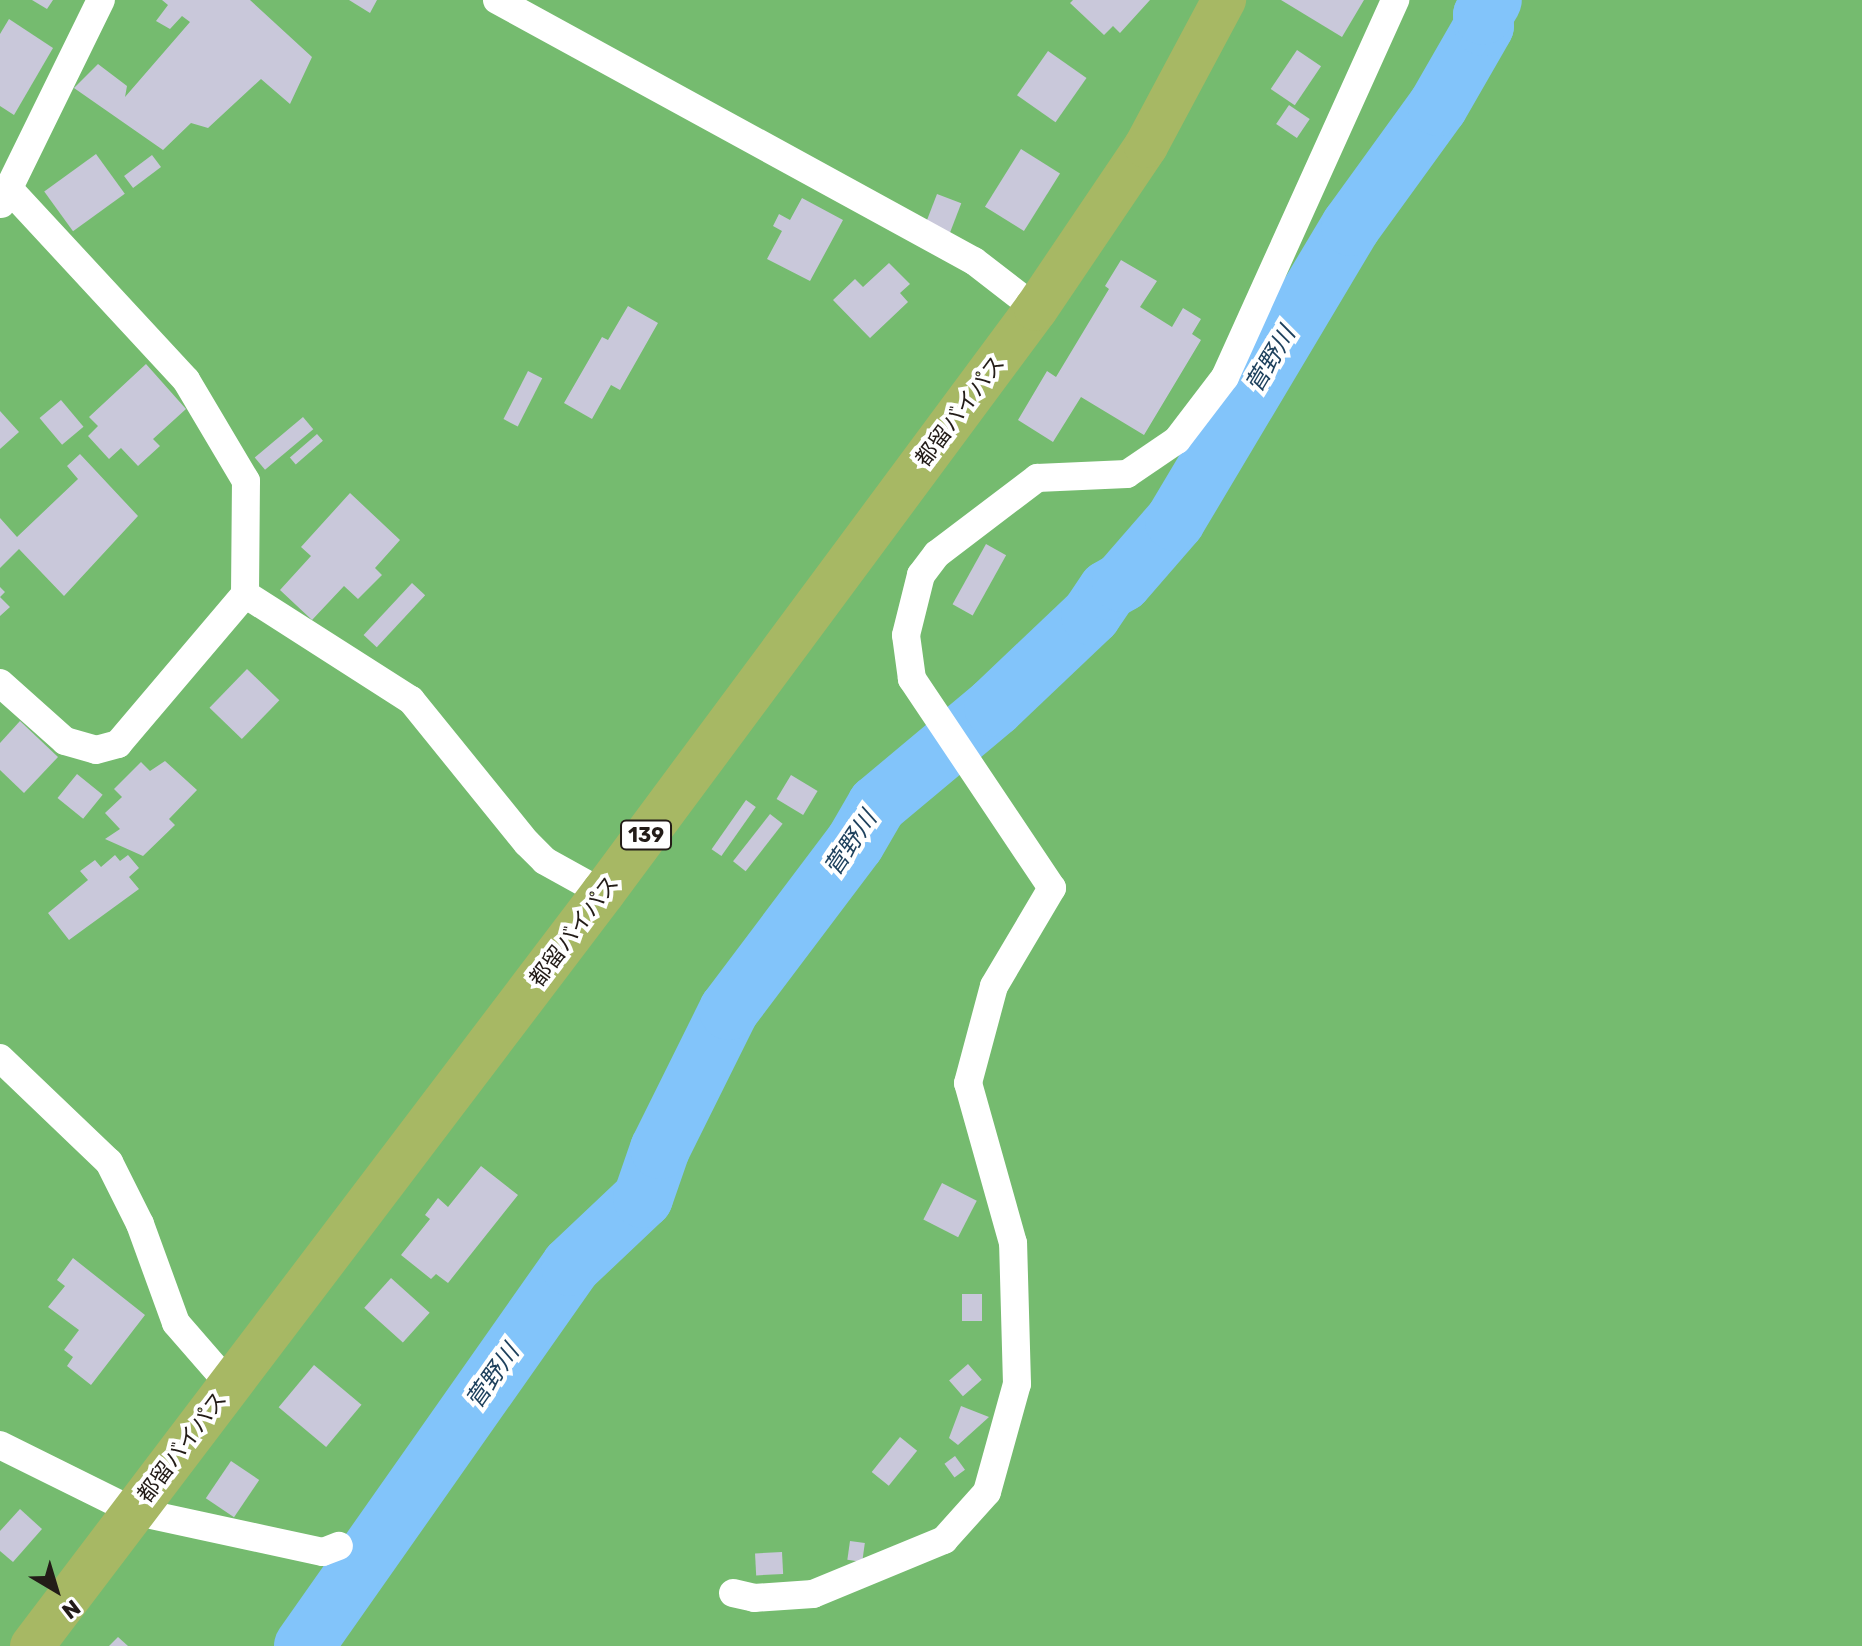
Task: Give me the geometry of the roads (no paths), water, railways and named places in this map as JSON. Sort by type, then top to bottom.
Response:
[{"type":"highway","name":"都留バイパス","points":[[32,1646],[603,893],[1036,309],[1146,146],[1224,0]]},
{"type":"street","points":[[0,683],[65,741],[96,750],[118,744],[245,594],[246,481],[186,380],[5,199],[101,0]]},
{"type":"street","points":[[497,0],[974,261],[1036,309]]},
{"type":"street","points":[[733,1593],[754,1598],[813,1594],[944,1540],[987,1492],[1017,1384],[1013,1243],[968,1083],[994,986],[1052,888],[912,679],[906,635],[921,575],[937,554],[1037,478],[1127,474],[1177,440],[1225,377],[1395,0]]},
{"type":"street","points":[[245,594],[411,700],[527,843],[545,861],[603,893]]},
{"type":"street","points":[[0,1058],[109,1162],[140,1224],[176,1323],[229,1384]]},
{"type":"street","points":[[0,1445],[133,1511],[323,1552],[339,1546]]},
{"type":"waterway","name":"菅野川","points":[[304,1646],[571,1266],[643,1198],[660,1149],[729,1010],[855,843],[877,805],[994,707],[1091,615],[1108,590],[1122,582],[1175,521],[1351,226],[1438,106],[1484,26],[1483,15],[1492,0]]}]
